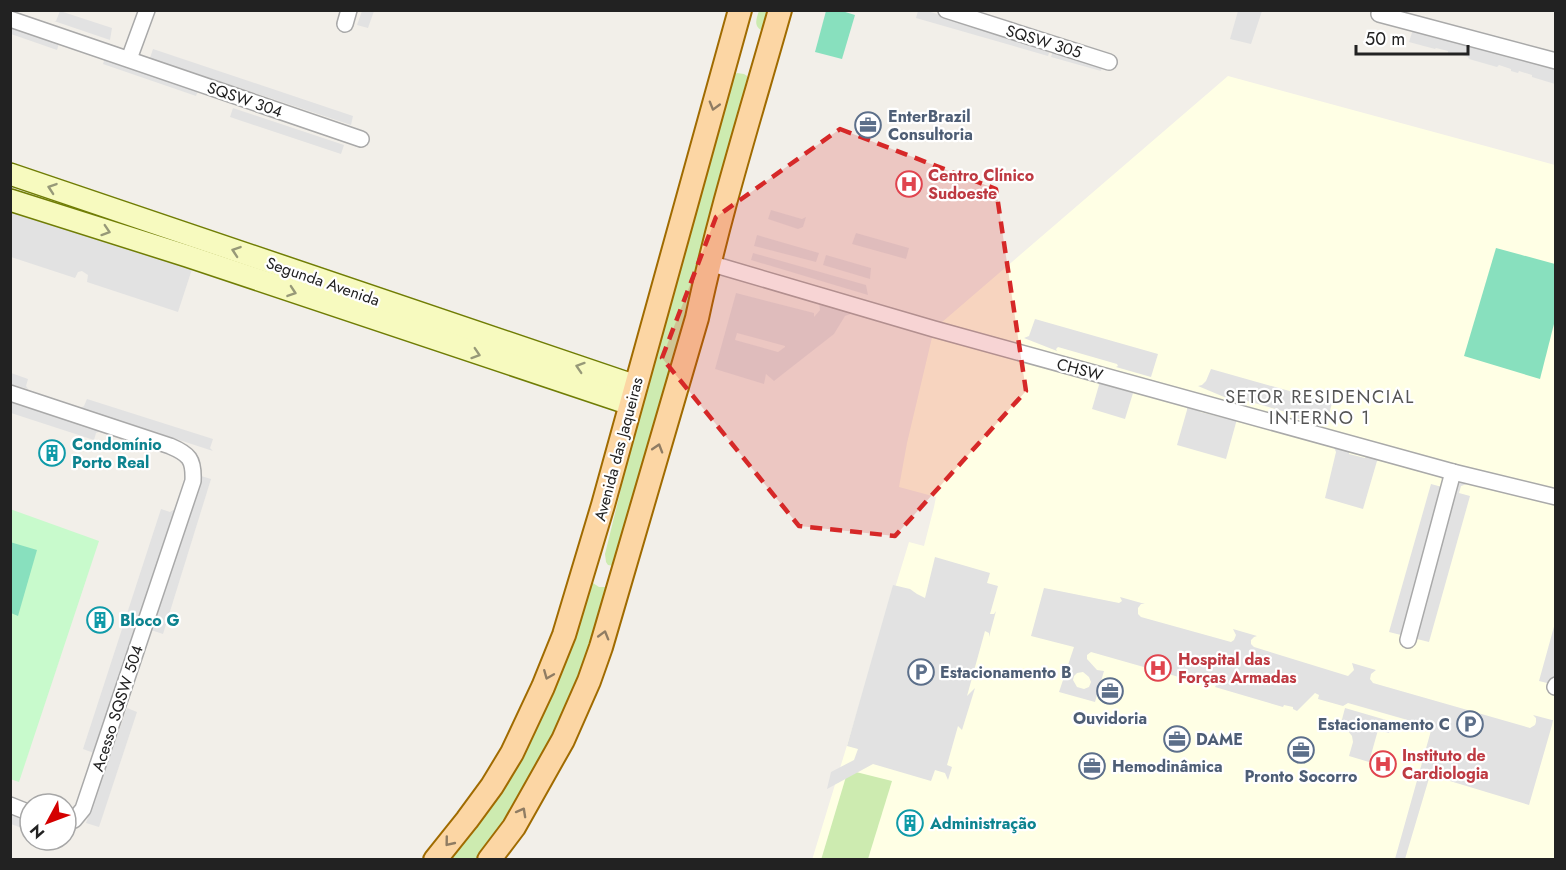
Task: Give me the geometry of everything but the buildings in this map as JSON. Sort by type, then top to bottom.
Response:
[{"type":"main road","points":[[738,20],[747,38],[760,39],[764,38],[778,19]]},
{"type":"main road","points":[[489,860],[514,827],[563,740],[589,681],[697,318],[709,263],[778,19]]},
{"type":"main road","name":"Avenida das Jaqueiras","points":[[435,860],[492,786],[512,753],[543,687],[564,634],[587,560],[738,20]]},
{"type":"main road","points":[[725,69],[744,69],[751,74],[758,85]]},
{"type":"main road","points":[[587,560],[596,571],[604,576],[622,575]]},
{"type":"street","points":[[129,59],[147,10]]},
{"type":"street","name":"SQSW 305","points":[[946,10],[1109,62]]},
{"type":"street","points":[[1376,12],[1556,61]]},
{"type":"street","name":"SQSW 304","points":[[10,19],[362,139]]},
{"type":"street","name":"Segunda Avenida","points":[[10,174],[344,288],[633,395]]},
{"type":"street","name":"Segunda Avenida","points":[[10,200],[633,395]]},
{"type":"street","name":"CHSW","points":[[709,263],[934,329],[1453,472],[1556,497]]},
{"type":"street","name":"Acesso SQSW 504","points":[[10,393],[185,452],[193,470],[193,481],[84,809],[78,816]]},
{"type":"street","points":[[1408,640],[1453,472]]},
{"type":"highlighted area","points":[[840,129],[996,189],[1026,391],[895,536],[799,526],[662,358],[716,217]]},
{"type":"shaded area","points":[[60,11],[112,28],[110,40],[54,21]]},
{"type":"shaded area","points":[[362,11],[374,11],[368,28],[357,25]]},
{"type":"shaded area","points":[[918,11],[927,11],[1104,61],[1101,71],[1051,57],[1053,51],[1050,50],[1048,56],[916,18]]},
{"type":"shaded area","points":[[1238,11],[1262,11],[1251,44],[1230,39]]},
{"type":"shaded area","points":[[11,22],[60,40],[57,50],[11,34]]},
{"type":"shaded area","points":[[1414,26],[1555,67],[1555,84],[1519,71],[1518,73],[1511,71],[1499,65],[1497,67],[1456,53],[1455,55],[1448,51],[1409,42]]},
{"type":"shaded area","points":[[153,49],[353,116],[351,125],[150,58]]},
{"type":"shaded area","points":[[106,55],[198,91],[196,96],[103,64]]},
{"type":"shaded area","points":[[1228,76],[1555,165],[1555,859],[812,860],[909,542],[924,546],[934,507],[936,497],[899,487],[934,329]]},
{"type":"shaded area","points":[[233,108],[344,145],[341,154],[230,117]]},
{"type":"shaded area","points":[[10,207],[193,266],[178,312],[87,282],[88,275],[82,271],[78,272],[75,278],[11,257]]},
{"type":"shaded area","points":[[771,210],[802,219],[806,217],[803,227],[798,229],[768,219]]},
{"type":"shaded area","points":[[856,233],[909,248],[906,259],[852,244]]},
{"type":"shaded area","points":[[757,235],[819,253],[816,262],[754,246]]},
{"type":"shaded area","points":[[753,253],[866,285],[868,295],[751,260]]},
{"type":"shaded area","points":[[826,255],[871,268],[870,279],[823,265]]},
{"type":"shaded area","points":[[736,293],[814,313],[814,317],[820,310],[817,301],[853,313],[845,316],[834,334],[774,381],[766,374],[764,384],[715,369]],"holes":[[[737,333],[785,346],[778,352],[735,340]]]},
{"type":"shaded area","points":[[1035,319],[1158,354],[1151,377],[1116,367],[1117,364],[1058,347],[1057,351],[1024,338],[1029,336]]},
{"type":"shaded area","points":[[1211,369],[1332,403],[1326,426],[1230,396],[1229,399],[1198,386],[1206,381]]},
{"type":"shaded area","points":[[11,373],[28,379],[26,386],[28,389],[11,384]]},
{"type":"shaded area","points":[[1098,382],[1133,393],[1125,419],[1092,409]]},
{"type":"shaded area","points":[[87,399],[213,439],[210,448],[213,451],[81,408]]},
{"type":"shaded area","points":[[11,401],[100,431],[96,433],[94,440],[11,413]]},
{"type":"shaded area","points":[[1187,406],[1200,412],[1237,419],[1226,459],[1177,445]]},
{"type":"shaded area","points":[[1334,447],[1349,451],[1349,454],[1379,459],[1363,509],[1325,498],[1336,452]]},
{"type":"shaded area","points":[[1438,475],[1467,484],[1461,486],[1459,493],[1470,496],[1429,642],[1389,632],[1431,484],[1442,487],[1442,479]]},
{"type":"shaded area","points":[[201,476],[211,479],[163,634],[151,630]]},
{"type":"shaded area","points":[[161,509],[170,512],[175,509],[94,753],[83,749]]},
{"type":"shaded area","name":"Estacionamento B","points":[[935,557],[990,573],[987,583],[998,586],[990,614],[996,611],[989,637],[989,633],[985,631],[967,696],[975,688],[962,730],[958,726],[947,765],[952,767],[948,780],[945,773],[935,770],[931,781],[873,764],[827,789],[831,772],[854,760],[858,749],[847,746],[893,585],[910,589],[925,598]]},
{"type":"shaded area","name":"Estacionamento C","points":[[1044,588],[1119,603],[1122,601],[1120,597],[1145,604],[1141,604],[1138,608],[1138,614],[1141,617],[1231,642],[1236,635],[1233,629],[1257,636],[1251,640],[1254,647],[1348,676],[1354,670],[1352,663],[1376,670],[1371,674],[1370,679],[1373,683],[1530,728],[1536,722],[1533,715],[1553,720],[1529,805],[1430,775],[1405,859],[1395,859],[1432,727],[1348,703],[1343,706],[1318,699],[1319,695],[1315,693],[1297,711],[1293,707],[1284,705],[1283,707],[1215,687],[1216,685],[1194,679],[1193,681],[1091,652],[1087,655],[1087,659],[1097,670],[1104,671],[1095,702],[1059,692],[1074,647],[1031,636]],"holes":[[[1083,672],[1091,682],[1089,687],[1084,689],[1077,687],[1073,680],[1077,673]]]},
{"type":"shaded area","points":[[1555,623],[1555,685],[1539,681]]},
{"type":"shaded area","points":[[127,708],[137,712],[99,827],[86,823]]},
{"type":"shaded area","points":[[1345,708],[1393,722],[1389,733],[1378,730],[1369,762],[1349,756],[1353,742],[1352,736],[1340,727]]},
{"type":"shaded area","points":[[10,811],[18,813],[18,827],[11,824]]},
{"type":"green space","points":[[759,11],[775,11],[764,31],[757,25]]},
{"type":"green space","points":[[826,11],[842,11],[855,15],[842,59],[815,52]]},
{"type":"green space","points":[[737,73],[747,76],[748,83],[729,145],[726,180],[614,566],[608,565],[605,554],[620,493],[627,450],[733,76]]},
{"type":"green space","points":[[1496,248],[1555,264],[1555,320],[1540,379],[1464,356]]},
{"type":"green space","points":[[10,509],[99,541],[19,782],[10,779]]},
{"type":"green space","points":[[10,542],[37,550],[18,616],[11,613]]},
{"type":"green space","points":[[590,581],[599,587],[610,587],[576,690],[533,780],[481,859],[446,860]]},
{"type":"green space","points":[[848,770],[892,781],[868,859],[821,860]]},
{"type":"place","name":"EnterBrazil Consultoria","points":[[868,125]]},
{"type":"place","name":"Centro Clínico Sudoeste","points":[[909,184]]},
{"type":"place","name":"Condomínio Porto Real","points":[[52,453]]},
{"type":"place","name":"Bloco G","points":[[100,620]]},
{"type":"place","name":"Hospital das Forças Armadas","points":[[1158,668]]},
{"type":"place","name":"Estacionamento B","points":[[921,672]]},
{"type":"place","name":"Ouvidoria","points":[[1110,691]]},
{"type":"place","name":"Estacionamento C","points":[[1470,724]]},
{"type":"place","name":"DAME","points":[[1177,739]]},
{"type":"place","name":"Pronto Socorro","points":[[1301,750]]},
{"type":"place","name":"Instituto de Cardiologia","points":[[1383,764]]},
{"type":"place","name":"Hemodinâmica","points":[[1092,766]]},
{"type":"place","name":"Administração","points":[[910,823]]},
{"type":"district","name":"SETOR RESIDENCIAL INTERNO 1","points":[[1320,407]]}]
